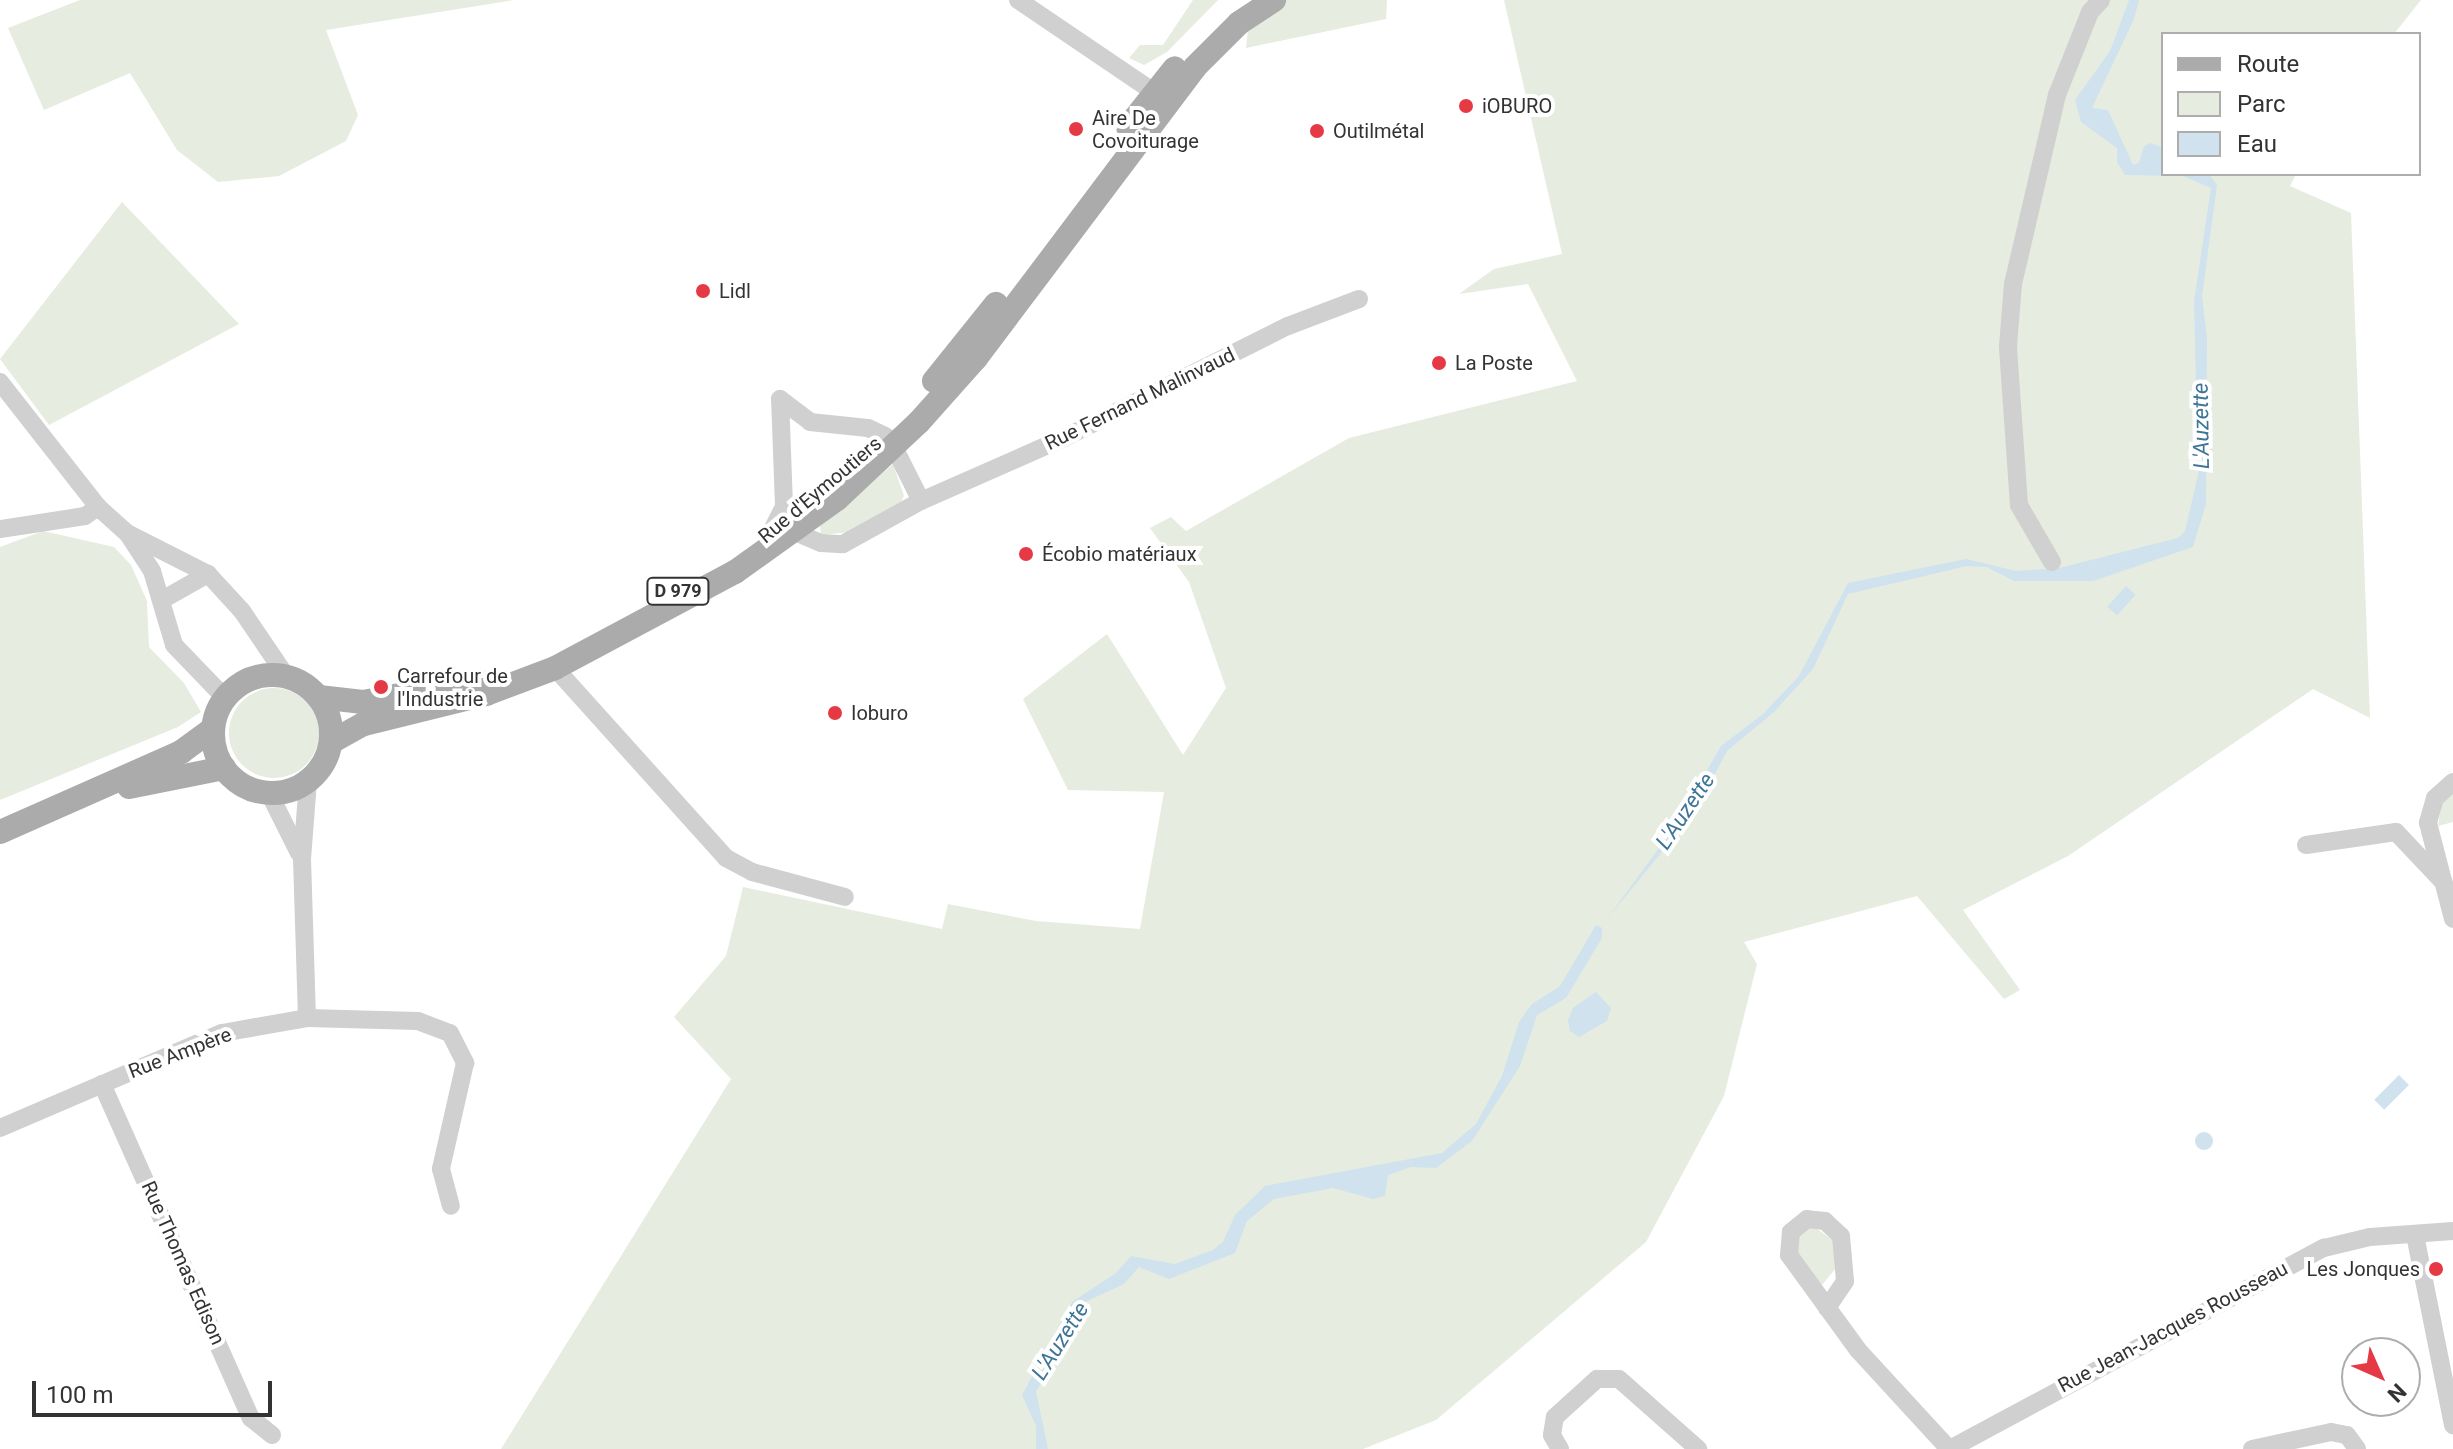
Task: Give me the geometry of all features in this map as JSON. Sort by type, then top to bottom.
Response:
[{"type":"main road","name":"Rue d'Eymoutiers","points":[[319,697],[363,702],[504,673],[589,639],[782,533],[890,441],[1154,92],[1221,18],[1247,0]]},
{"type":"main road","name":"D 979","points":[[890,441],[976,358],[1195,67],[1239,23],[1274,0]]},
{"type":"main road","name":"D 979","points":[[331,742],[364,724],[486,694],[555,668],[735,572],[782,533]]},
{"type":"main road","points":[[0,832],[185,750],[213,729],[225,698],[252,678],[286,676],[319,697],[331,726],[331,742],[308,781],[269,793],[236,781],[224,768],[213,729]]},
{"type":"main road","points":[[87,795],[224,768]]},
{"type":"street","points":[[1018,0],[1154,92]]},
{"type":"street","points":[[2052,562],[2019,505],[2008,346],[2013,284],[2057,95],[2090,12],[2101,0]]},
{"type":"street","name":"Rue Fernand Malinvaud","points":[[782,533],[821,543],[843,544],[921,501],[1064,438],[1288,326],[1359,299]]},
{"type":"street","points":[[0,382],[98,507],[128,534],[152,571],[162,600],[165,629],[174,645],[225,698]]},
{"type":"street","points":[[782,533],[784,506],[780,399],[810,422],[868,428],[890,441],[921,501]]},
{"type":"street","points":[[0,529],[85,516],[98,507]]},
{"type":"street","points":[[128,534],[208,574],[242,611],[286,676]]},
{"type":"street","points":[[162,600],[208,574]]},
{"type":"street","points":[[555,668],[726,858],[752,872],[845,897]]},
{"type":"street","points":[[307,1018],[302,859],[308,781]]},
{"type":"street","points":[[2452,915],[2428,823],[2435,798],[2453,782]]},
{"type":"street","points":[[269,793],[302,859]]},
{"type":"street","points":[[2306,845],[2396,832],[2444,883]]},
{"type":"street","name":"Rue Ampère","points":[[0,1128],[222,1033],[307,1018],[418,1021],[450,1033],[465,1063],[441,1169],[451,1206]]},
{"type":"street","name":"Rue Thomas Edison","points":[[102,1084],[251,1418],[272,1435]]},
{"type":"street","points":[[1827,1308],[1845,1281],[1841,1236],[1825,1221],[1807,1219],[1791,1232],[1789,1255],[1827,1308],[1904,1405],[1950,1449]]},
{"type":"street","name":"Rue Jean-Jacques Rousseau","points":[[1950,1449],[2324,1248],[2370,1237],[2453,1231]]},
{"type":"street","points":[[2415,1235],[2453,1425]]},
{"type":"street","points":[[1560,1449],[1552,1435],[1555,1417],[1597,1379],[1619,1379],[1698,1449]]},
{"type":"street","points":[[2252,1449],[2331,1432],[2347,1435],[2357,1449]]},
{"type":"green space","points":[[80,0],[514,0],[326,30],[358,115],[346,141],[279,176],[218,182],[177,150],[130,73],[44,110],[8,28]]},
{"type":"green space","points":[[1193,0],[1218,0],[1167,52],[1144,65],[1129,58],[1140,45],[1163,45]]},
{"type":"green space","points":[[1285,0],[1387,0],[1386,19],[1246,48],[1248,29]]},
{"type":"green space","points":[[1504,0],[2421,0],[2396,32],[2161,32],[2161,176],[2295,176],[2290,186],[2351,213],[2370,718],[2313,689],[2068,856],[1963,910],[2020,990],[2004,999],[1917,896],[1744,942],[1757,964],[1724,1096],[1646,1242],[1436,1420],[1363,1449],[501,1449],[731,1079],[674,1017],[726,956],[743,887],[942,929],[948,904],[1036,921],[1140,929],[1164,792],[1068,790],[1023,699],[1107,634],[1183,755],[1226,688],[1189,582],[1150,528],[1171,517],[1186,531],[1349,438],[1577,381],[1528,284],[1459,294],[1494,269],[1562,254]]},
{"type":"green space","points":[[122,202],[239,324],[49,425],[0,359]]},
{"type":"green space","points":[[893,464],[904,496],[900,504],[849,532],[821,535],[820,526]]},
{"type":"green space","points":[[43,531],[114,547],[131,565],[147,601],[149,647],[184,683],[201,712],[178,727],[0,800],[0,547]]},
{"type":"green space","points":[[274,688],[291,691],[306,701],[316,716],[319,733],[316,750],[306,765],[291,775],[274,778],[257,775],[242,765],[232,750],[229,733],[232,716],[242,701],[257,691]]},
{"type":"green space","points":[[2453,792],[2453,822],[2438,826],[2442,801]]},
{"type":"green space","points":[[1813,1226],[1834,1241],[1836,1268],[1822,1285],[1794,1252],[1800,1232]]},
{"type":"water","points":[[2129,0],[2139,0],[2134,19],[2092,108],[2108,110],[2133,165],[2139,163],[2144,146],[2151,143],[2161,147],[2161,176],[2125,175],[2117,162],[2117,148],[2081,122],[2075,100],[2110,51]]},
{"type":"water","name":"L'Auzette","points":[[2183,176],[2210,176],[2217,185],[2202,296],[2207,338],[2206,504],[2193,547],[2093,581],[2014,581],[1987,567],[1967,566],[1848,594],[1813,669],[1774,712],[1727,751],[1696,810],[1607,919],[1676,825],[1721,746],[1763,714],[1799,676],[1848,583],[1966,559],[2016,571],[2059,568],[2178,538],[2185,531],[2198,475],[2194,301],[2211,188]]},
{"type":"water","points":[[2126,586],[2136,595],[2117,616],[2107,607]]},
{"type":"water","name":"L'Auzette","points":[[1596,925],[1602,928],[1602,938],[1566,998],[1537,1015],[1520,1066],[1472,1141],[1436,1168],[1411,1167],[1388,1175],[1385,1196],[1373,1199],[1333,1188],[1274,1199],[1247,1221],[1235,1253],[1169,1279],[1139,1267],[1124,1284],[1085,1302],[1036,1392],[1048,1449],[1036,1449],[1036,1426],[1022,1395],[1072,1302],[1116,1273],[1131,1256],[1175,1264],[1213,1250],[1223,1242],[1235,1215],[1265,1186],[1442,1153],[1476,1124],[1502,1076],[1519,1022],[1532,1004],[1560,986]]},
{"type":"water","points":[[1596,992],[1611,1008],[1607,1021],[1579,1037],[1570,1031],[1568,1020],[1573,1008]]},
{"type":"water","points":[[2399,1075],[2409,1085],[2384,1110],[2374,1100]]},
{"type":"water","points":[[2200,1132],[2208,1132],[2213,1141],[2211,1148],[2200,1150],[2195,1145],[2195,1137]]},
{"type":"place","name":"iOBURO","points":[[1466,106]]},
{"type":"place","name":"Aire De Covoiturage","points":[[1076,129]]},
{"type":"place","name":"Outilmétal","points":[[1317,131]]},
{"type":"place","name":"Lidl","points":[[703,291]]},
{"type":"place","name":"La Poste","points":[[1439,363]]},
{"type":"place","name":"Écobio matériaux","points":[[1026,554]]},
{"type":"place","name":"Carrefour de l'Industrie","points":[[381,687]]},
{"type":"place","name":"Ioburo","points":[[835,713]]},
{"type":"place","name":"Les Jonques","points":[[2436,1269]]}]
